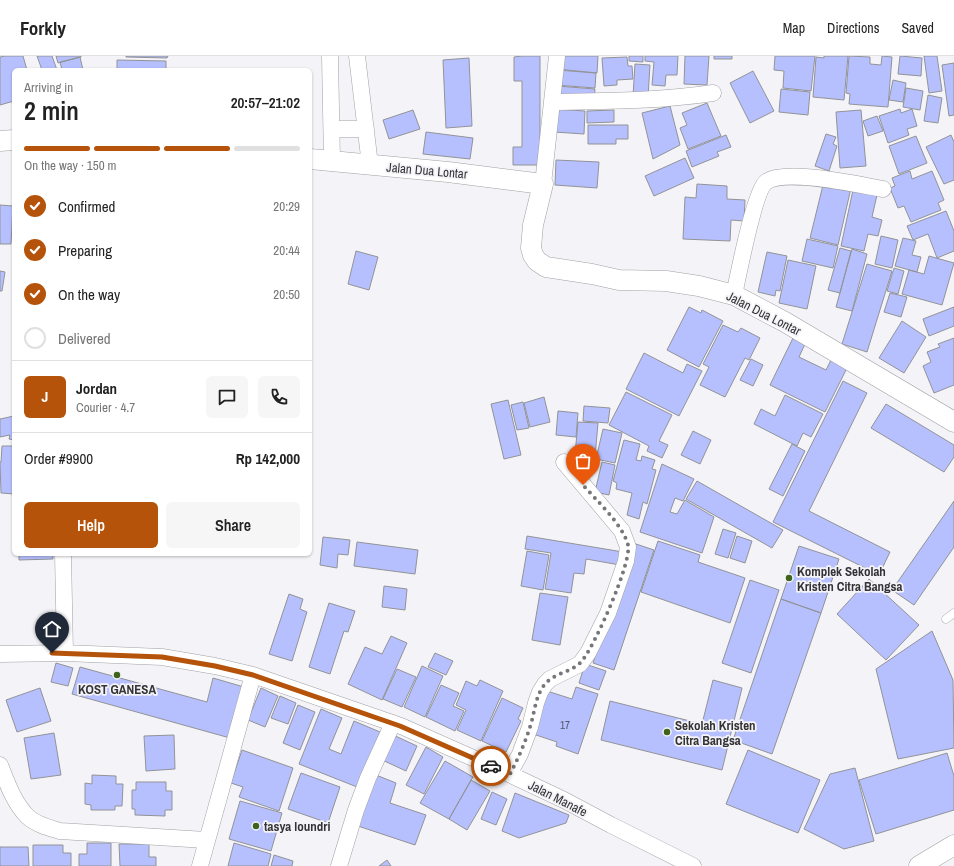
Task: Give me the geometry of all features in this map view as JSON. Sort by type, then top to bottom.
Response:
[{"type":"street","points":[[330,56],[332,161]]},
{"type":"street","points":[[357,56],[370,165]]},
{"type":"street","name":"Jalan Dua Lontar","points":[[557,56],[544,184],[533,225],[531,248],[533,256],[537,261],[546,267],[619,280],[666,280],[699,286],[734,295],[798,330],[954,422]]},
{"type":"street","points":[[552,102],[648,100],[712,93]]},
{"type":"street","points":[[332,129],[366,129]]},
{"type":"street","points":[[0,141],[12,140]]},
{"type":"street","name":"Jalan Dua Lontar","points":[[312,159],[448,172],[544,184]]},
{"type":"street","points":[[734,295],[744,246],[757,199],[762,186],[768,181],[780,177],[825,178],[883,189]]},
{"type":"street","points":[[510,774],[520,754],[530,727],[540,692],[550,679],[580,664],[588,653],[608,614],[626,561],[628,547],[622,531],[564,462]]},
{"type":"street","points":[[63,556],[65,653]]},
{"type":"street","name":"Jalan Manafe","points":[[0,654],[65,653],[162,657],[215,666],[253,675],[393,723],[510,774],[693,866]]},
{"type":"street","points":[[200,866],[253,675]]},
{"type":"street","points":[[339,866],[356,810],[368,778],[393,723]]},
{"type":"street","points":[[0,765],[11,794],[29,818],[42,826],[60,830],[206,840]]},
{"type":"street","points":[[919,866],[954,845]]},
{"type":"lane","points":[[946,619],[954,613]]},
{"type":"building","points":[[23,56],[26,68],[12,68],[12,102],[0,105],[0,57]]},
{"type":"building","points":[[37,56],[52,56],[56,68],[41,68]]},
{"type":"building","points":[[56,56],[81,56],[81,57],[58,63]]},
{"type":"building","points":[[126,56],[168,56],[167,58]]},
{"type":"building","points":[[540,56],[540,165],[513,165],[513,147],[522,147],[522,81],[514,81],[514,57]]},
{"type":"building","points":[[558,56],[598,56],[597,73],[557,69]]},
{"type":"building","points":[[629,56],[643,56],[643,62],[629,61]]},
{"type":"building","points":[[645,56],[678,56],[677,75],[666,75],[665,86],[652,85],[654,62],[645,61]]},
{"type":"building","points":[[685,56],[709,56],[707,85],[684,84]]},
{"type":"building","points":[[714,56],[732,56],[732,59],[714,59]]},
{"type":"building","points":[[775,56],[815,56],[811,91],[783,88],[784,71],[774,70]]},
{"type":"building","points":[[824,56],[848,56],[844,100],[813,97],[816,57],[824,58]]},
{"type":"building","points":[[849,56],[870,57],[870,64],[881,65],[882,56],[892,57],[888,107],[849,104],[850,94],[846,93]]},
{"type":"building","points":[[900,56],[922,58],[921,76],[898,74]]},
{"type":"building","points":[[924,56],[937,56],[942,91],[929,93]]},
{"type":"building","points":[[80,57],[83,68],[62,68],[60,62]]},
{"type":"building","points":[[627,57],[628,66],[632,66],[633,79],[617,80],[617,85],[604,86],[602,58]]},
{"type":"building","points":[[469,58],[472,126],[446,128],[443,60]]},
{"type":"building","points":[[117,60],[166,61],[166,68],[117,68]]},
{"type":"building","points":[[954,63],[954,115],[949,116],[942,65]]},
{"type":"building","points":[[635,64],[650,65],[648,97],[633,96]]},
{"type":"building","points":[[557,70],[596,73],[595,88],[556,85]]},
{"type":"building","points":[[753,71],[774,111],[750,123],[730,83]]},
{"type":"building","points":[[893,80],[906,83],[903,102],[889,100]]},
{"type":"building","points":[[557,86],[595,89],[594,101],[556,98]]},
{"type":"building","points":[[906,88],[923,91],[920,110],[903,107]]},
{"type":"building","points":[[781,89],[810,92],[808,115],[779,112]]},
{"type":"building","points":[[928,95],[942,98],[938,123],[924,121]]},
{"type":"building","points":[[707,103],[721,136],[688,149],[680,128],[687,125],[682,113]]},
{"type":"building","points":[[670,106],[680,145],[653,159],[642,113]]},
{"type":"building","points":[[555,109],[585,111],[584,134],[554,132]]},
{"type":"building","points":[[900,109],[901,113],[912,109],[917,126],[907,129],[909,135],[888,143],[879,116]]},
{"type":"building","points":[[413,110],[420,129],[389,139],[383,120]]},
{"type":"building","points":[[614,110],[614,122],[587,123],[587,111]]},
{"type":"building","points":[[861,110],[866,166],[840,168],[836,112]]},
{"type":"building","points":[[877,116],[883,131],[868,136],[863,121]]},
{"type":"building","points":[[588,125],[628,125],[628,139],[616,139],[616,144],[588,144]]},
{"type":"building","points":[[426,132],[473,138],[470,159],[423,154]]},
{"type":"building","points":[[826,134],[836,137],[833,144],[837,146],[829,171],[815,166]]},
{"type":"building","points":[[726,135],[731,147],[717,152],[719,156],[692,167],[686,151]]},
{"type":"building","points":[[951,135],[954,142],[954,180],[944,184],[926,147]]},
{"type":"building","points":[[916,136],[927,163],[899,174],[889,146]]},
{"type":"building","points":[[685,158],[694,178],[654,196],[645,176]]},
{"type":"building","points":[[556,160],[599,162],[597,188],[555,185]]},
{"type":"building","points":[[910,171],[912,179],[932,171],[944,200],[938,203],[941,210],[911,222],[904,206],[898,208],[890,188],[895,186],[892,178]]},
{"type":"building","points":[[824,181],[851,188],[838,245],[810,238]]},
{"type":"building","points":[[697,184],[727,186],[727,199],[745,200],[744,221],[731,220],[730,241],[683,239],[685,197],[696,198]]},
{"type":"building","points":[[853,190],[877,195],[872,217],[882,220],[878,236],[868,234],[864,251],[841,246]]},
{"type":"building","points":[[0,205],[12,206],[11,244],[0,244]]},
{"type":"building","points":[[946,211],[954,231],[954,251],[937,258],[928,234],[913,240],[907,226]]},
{"type":"building","points":[[881,236],[898,240],[892,268],[875,264]]},
{"type":"building","points":[[903,238],[916,241],[912,255],[921,257],[917,272],[895,266]]},
{"type":"building","points":[[807,239],[838,246],[833,268],[802,261]]},
{"type":"building","points":[[840,248],[851,251],[840,293],[828,290]]},
{"type":"building","points":[[852,249],[867,254],[852,311],[836,307]]},
{"type":"building","points":[[356,251],[378,257],[369,290],[348,284]]},
{"type":"building","points":[[767,252],[787,256],[780,291],[776,290],[775,296],[758,292]]},
{"type":"building","points":[[929,256],[954,263],[942,305],[902,294],[909,270],[924,274]]},
{"type":"building","points":[[788,260],[816,266],[807,309],[779,303]]},
{"type":"building","points":[[867,264],[892,271],[867,352],[842,344]]},
{"type":"building","points":[[894,268],[904,271],[898,294],[887,291]]},
{"type":"building","points":[[0,271],[5,272],[2,291],[0,291]]},
{"type":"building","points":[[890,293],[907,297],[901,317],[884,312]]},
{"type":"building","points":[[689,307],[701,313],[702,310],[723,321],[699,367],[667,350]]},
{"type":"building","points":[[954,307],[954,326],[929,336],[923,319]]},
{"type":"building","points":[[902,321],[926,337],[904,373],[879,358]]},
{"type":"building","points":[[723,325],[738,332],[741,328],[760,338],[749,360],[745,358],[725,397],[700,385],[709,367],[703,364]]},
{"type":"building","points":[[793,338],[805,344],[799,357],[826,370],[831,360],[847,368],[825,412],[770,385]]},
{"type":"building","points":[[954,338],[954,385],[934,393],[923,366],[931,362],[927,352],[940,347],[938,344]]},
{"type":"building","points":[[644,353],[683,373],[687,364],[702,371],[679,416],[626,389]]},
{"type":"building","points":[[751,359],[763,365],[753,386],[740,380]]},
{"type":"building","points":[[843,381],[867,393],[809,511],[890,552],[879,575],[773,522]]},
{"type":"building","points":[[626,392],[672,415],[659,441],[668,445],[662,458],[647,451],[649,446],[609,425]]},
{"type":"building","points":[[785,395],[823,414],[811,437],[803,433],[797,446],[754,424],[761,409],[775,416]]},
{"type":"building","points":[[544,397],[550,422],[530,427],[524,403]]},
{"type":"building","points":[[508,400],[521,455],[504,459],[491,404]]},
{"type":"building","points":[[523,402],[529,428],[517,430],[511,405]]},
{"type":"building","points":[[886,404],[954,445],[954,457],[944,472],[871,428]]},
{"type":"building","points":[[584,406],[610,408],[608,423],[583,421]]},
{"type":"building","points":[[558,411],[578,413],[576,437],[556,435]]},
{"type":"building","points":[[12,416],[12,440],[9,439],[10,435],[0,437],[0,419]]},
{"type":"building","points":[[578,422],[598,423],[595,457],[575,455]]},
{"type":"building","points":[[603,429],[622,433],[615,463],[596,459]]},
{"type":"building","points":[[693,431],[711,440],[700,464],[681,455]]},
{"type":"building","points":[[624,440],[640,444],[636,460],[641,461],[642,456],[655,460],[652,469],[656,470],[647,504],[643,502],[639,519],[627,515],[632,493],[616,489],[617,483],[613,481]]},
{"type":"building","points":[[792,444],[805,451],[783,496],[769,489]]},
{"type":"building","points":[[2,446],[12,446],[12,494],[1,493]]},
{"type":"building","points":[[602,462],[615,465],[609,495],[595,492]]},
{"type":"building","points":[[662,464],[694,479],[683,501],[675,498],[670,512],[677,514],[685,500],[714,517],[702,553],[640,532]]},
{"type":"building","points":[[697,481],[783,530],[772,548],[686,499]]},
{"type":"building","points":[[954,501],[954,547],[914,605],[892,590]]},
{"type":"building","points":[[723,529],[736,533],[728,558],[715,554]]},
{"type":"building","points":[[527,536],[623,552],[620,565],[586,559],[584,574],[574,573],[571,593],[545,589],[551,553],[525,549]]},
{"type":"building","points":[[737,536],[752,541],[745,563],[730,558]]},
{"type":"building","points":[[323,537],[350,540],[348,555],[338,554],[337,568],[320,565]]},
{"type":"building","points":[[658,541],[700,555],[698,562],[745,578],[730,623],[641,592]]},
{"type":"building","points":[[357,542],[418,550],[415,574],[354,566]]},
{"type":"building","points":[[633,543],[654,550],[614,670],[593,663]]},
{"type":"building","points":[[799,546],[839,559],[821,613],[781,599]]},
{"type":"building","points":[[527,551],[549,555],[543,590],[521,586]]},
{"type":"building","points":[[19,556],[53,556],[53,559],[19,560]]},
{"type":"building","points":[[869,579],[919,625],[886,660],[837,614]]},
{"type":"building","points":[[750,580],[779,590],[751,673],[722,663]]},
{"type":"building","points":[[384,586],[407,589],[405,610],[382,607]]},
{"type":"building","points":[[540,593],[568,597],[560,645],[532,640]]},
{"type":"building","points":[[289,594],[303,599],[300,609],[307,612],[292,661],[269,654]]},
{"type":"building","points":[[781,599],[821,613],[772,754],[733,740]]},
{"type":"building","points":[[329,603],[355,611],[348,632],[344,631],[330,674],[309,667]]},
{"type":"building","points":[[932,631],[953,680],[954,748],[898,759],[876,669]]},
{"type":"building","points":[[391,636],[407,643],[382,700],[348,684],[365,647],[382,654]]},
{"type":"building","points":[[435,653],[453,661],[446,675],[428,667]]},
{"type":"building","points":[[56,663],[73,668],[68,686],[51,682]]},
{"type":"building","points":[[585,664],[606,671],[599,690],[579,683]]},
{"type":"building","points":[[422,666],[443,676],[425,717],[404,707]]},
{"type":"building","points":[[80,667],[207,702],[213,678],[244,687],[230,738],[72,694]]},
{"type":"building","points":[[397,669],[416,677],[402,707],[383,699]]},
{"type":"building","points":[[480,680],[503,691],[481,741],[457,730],[466,710],[456,705],[466,681],[477,686]]},
{"type":"building","name":"Sekolah Kristen Citra Bangsa","points":[[713,680],[742,688],[722,770],[601,740],[610,701],[702,724]]},
{"type":"building","points":[[441,685],[459,693],[453,706],[464,711],[455,731],[426,717]]},
{"type":"building","points":[[576,687],[598,694],[578,754],[556,746],[557,742],[533,734],[547,691],[572,699]]},
{"type":"building","points":[[40,688],[51,721],[17,732],[6,700]]},
{"type":"building","points":[[261,688],[278,696],[265,727],[248,720]]},
{"type":"building","points":[[280,696],[296,703],[288,724],[271,718]]},
{"type":"building","points":[[502,698],[523,708],[518,719],[521,721],[506,752],[482,741]]},
{"type":"building","points":[[298,705],[315,712],[300,750],[283,743]]},
{"type":"building","points":[[321,709],[342,718],[329,749],[341,754],[354,721],[380,732],[357,787],[299,764]]},
{"type":"building","points":[[54,733],[61,775],[31,779],[24,738]]},
{"type":"building","points":[[391,734],[417,746],[406,771],[380,759]]},
{"type":"building","points":[[174,735],[175,769],[146,771],[144,736]]},
{"type":"building","points":[[426,747],[443,757],[424,794],[406,785]]},
{"type":"building","points":[[242,750],[293,768],[279,811],[239,797],[243,787],[231,783]]},
{"type":"building","points":[[748,750],[820,780],[798,833],[726,804]]},
{"type":"building","points":[[947,753],[954,776],[954,810],[876,834],[859,780]]},
{"type":"building","points":[[445,761],[473,777],[449,819],[420,803]]},
{"type":"building","points":[[855,768],[874,841],[844,849],[804,829],[830,774]]},
{"type":"building","points":[[301,773],[340,787],[328,823],[288,809]]},
{"type":"building","points":[[92,775],[116,776],[116,784],[123,784],[122,806],[115,806],[115,810],[91,810],[91,805],[85,804],[85,783],[92,784]]},
{"type":"building","points":[[376,775],[396,783],[390,803],[426,815],[415,845],[355,825]]},
{"type":"building","points":[[471,780],[490,791],[467,830],[449,819]]},
{"type":"building","points":[[136,782],[166,782],[166,791],[172,791],[172,810],[165,810],[165,816],[135,815],[135,809],[132,809],[132,790],[136,790]]},
{"type":"building","points":[[492,792],[507,799],[496,825],[481,819]]},
{"type":"building","points":[[515,793],[569,815],[566,823],[519,838],[502,831]]},
{"type":"building","name":"tasya loundri","points":[[240,801],[282,813],[271,851],[229,839]]},
{"type":"building","points":[[87,843],[111,843],[111,866],[79,866],[79,854],[87,854]]},
{"type":"building","points":[[234,843],[271,854],[268,866],[228,866]]},
{"type":"building","points":[[119,844],[149,844],[149,857],[156,857],[156,866],[120,866]]},
{"type":"building","points":[[33,845],[63,845],[63,853],[71,853],[71,866],[33,866]]},
{"type":"building","points":[[0,847],[28,847],[29,866],[0,866]]},
{"type":"building","points":[[274,855],[293,861],[292,866],[271,866]]},
{"type":"building","points":[[387,860],[391,866],[379,866]]},
{"type":"way so far","points":[[491,766],[510,774],[520,754],[530,727],[540,692],[550,679],[580,664],[588,653],[608,614],[626,561],[628,547],[622,531],[583,485]]},
{"type":"place","name":"Komplek Sekolah Kristen Citra Bangsa","points":[[789,578]]},
{"type":"place","name":"KOST GANESA","points":[[117,675]]},
{"type":"place","name":"Sekolah Kristen Citra Bangsa","points":[[667,732]]},
{"type":"place","name":"tasya loundri","points":[[256,826]]},
{"type":"route","points":[[52,653],[162,657],[215,666],[253,675],[400,726],[491,766]]}]
